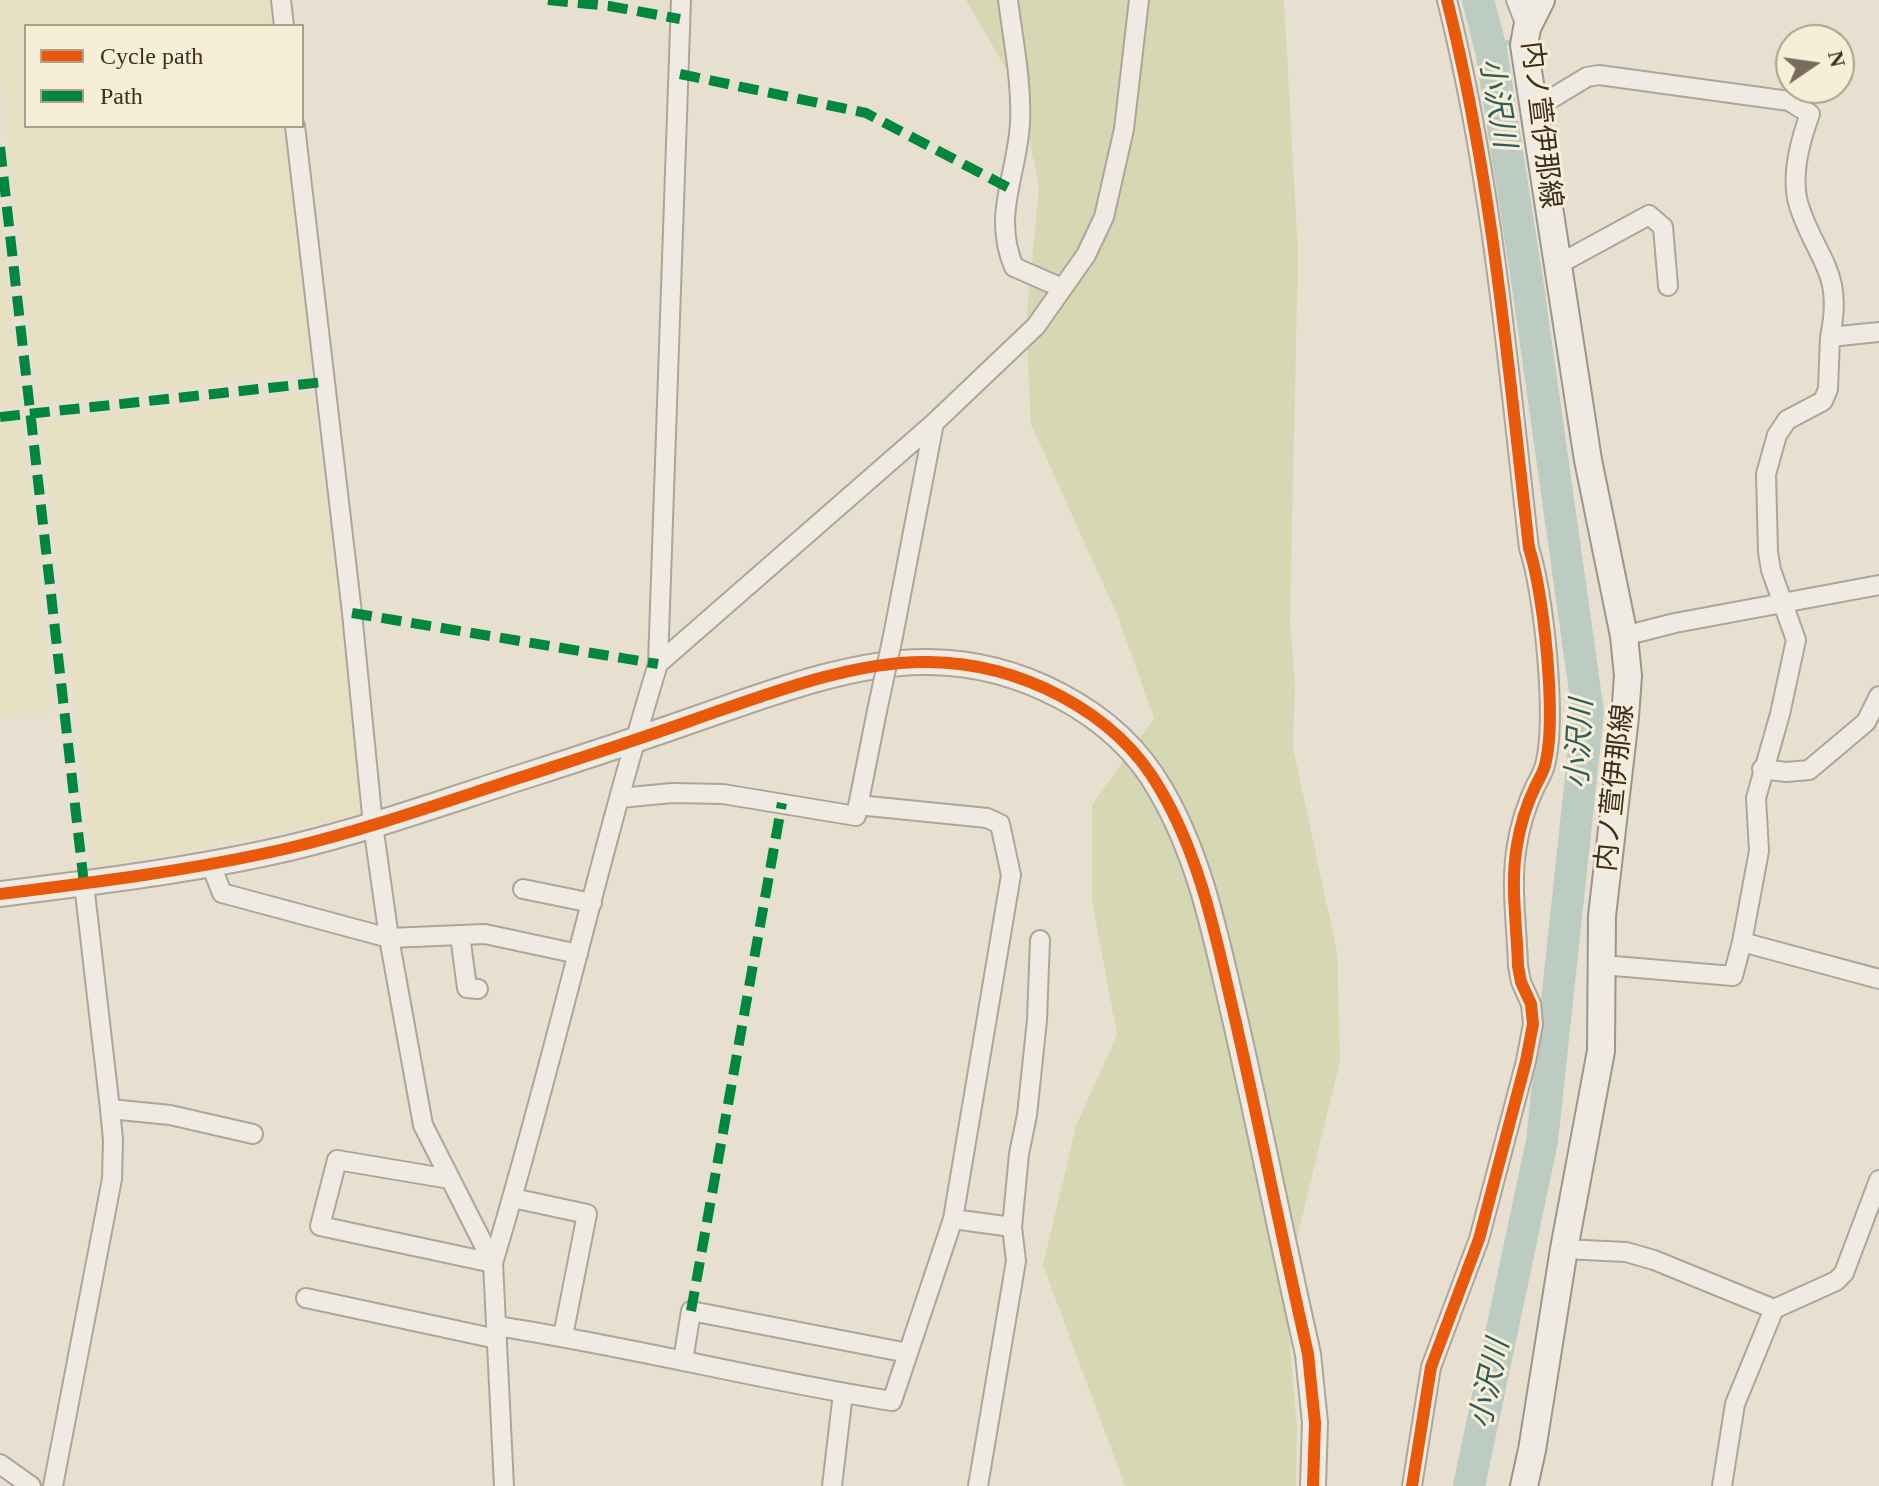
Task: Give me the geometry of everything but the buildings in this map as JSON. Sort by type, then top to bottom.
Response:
[{"type":"main road","name":"内ノ萱伊那線","points":[[1524,1486],[1601,1051],[1602,916],[1628,676],[1624,636],[1588,460],[1524,45],[1527,28],[1541,0]]},
{"type":"street","points":[[281,0],[284,24]]},
{"type":"street","points":[[504,1486],[493,1263],[513,1198],[633,741],[658,664],[681,0]]},
{"type":"street","points":[[1008,0],[1020,123],[1003,224],[1006,247],[1014,267],[1062,288]]},
{"type":"street","points":[[658,664],[934,423],[1036,326],[1086,255],[1104,217],[1124,129],[1139,0]]},
{"type":"street","points":[[1412,1486],[1431,1367],[1479,1239],[1533,1024],[1531,1004],[1518,966],[1516,858],[1517,844],[1548,752],[1548,682],[1538,573],[1529,548],[1489,220],[1459,46],[1447,0]]},
{"type":"street","points":[[1516,0],[1527,28]]},
{"type":"street","points":[[1534,109],[1587,77],[1599,75],[1789,101],[1810,114],[1800,142],[1799,205],[1830,272],[1834,317],[1828,389],[1823,401],[1787,420],[1777,435],[1766,474],[1771,570],[1796,640],[1780,714],[1756,798],[1758,859],[1733,976],[1602,965]]},
{"type":"street","points":[[295,128],[352,613],[373,825],[389,938],[423,1125],[493,1263]]},
{"type":"street","points":[[1559,264],[1649,215],[1663,227],[1668,286]]},
{"type":"street","points":[[1830,337],[1879,332]]},
{"type":"street","points":[[620,798],[672,793],[723,794],[856,816],[934,423]]},
{"type":"street","points":[[1624,636],[1675,623],[1879,585]]},
{"type":"street","points":[[0,894],[211,865],[292,847],[373,825],[759,697],[860,669],[925,661],[968,665],[1025,680],[1087,711],[1123,743],[1158,784],[1183,832],[1210,913],[1308,1354],[1315,1423],[1313,1486]]},
{"type":"street","points":[[1762,769],[1786,772],[1809,770],[1866,722],[1879,696]]},
{"type":"street","points":[[306,1298],[496,1333],[563,1336],[892,1401],[953,1219],[1011,875],[1000,824],[987,818],[858,805]]},
{"type":"street","points":[[211,865],[222,893],[389,938],[485,934],[578,954]]},
{"type":"street","points":[[53,1486],[112,1179],[113,1140],[84,884]]},
{"type":"street","points":[[523,889],[592,903]]},
{"type":"street","points":[[460,935],[467,988],[478,989]]},
{"type":"street","points":[[978,1486],[1016,1261],[1012,1227],[1037,1020],[1040,940]]},
{"type":"street","points":[[1742,942],[1879,979]]},
{"type":"street","points":[[110,1109],[170,1115],[253,1134]]},
{"type":"street","points":[[450,1179],[337,1160],[320,1226],[493,1263]]},
{"type":"street","points":[[1722,1486],[1735,1404],[1774,1309],[1836,1281],[1844,1273],[1879,1180]]},
{"type":"street","points":[[513,1198],[587,1214],[563,1336]]},
{"type":"street","points":[[953,1219],[1012,1227]]},
{"type":"street","points":[[1564,1249],[1626,1252],[1654,1260],[1774,1309]]},
{"type":"street","points":[[683,1361],[691,1311],[908,1353]]},
{"type":"street","points":[[832,1486],[843,1393]]},
{"type":"street","points":[[0,1464],[31,1486]]},
{"type":"shaded area","points":[[0,0],[271,0],[273,24],[24,24],[24,128],[285,128],[312,370],[38,404],[0,70]]},
{"type":"shaded area","points":[[0,200],[20,405],[0,407]]},
{"type":"shaded area","points":[[313,394],[366,814],[95,868],[41,420]]},
{"type":"shaded area","points":[[23,421],[52,712],[0,718],[0,424]]},
{"type":"green space","points":[[966,0],[1284,0],[1298,253],[1290,622],[1295,681],[1293,747],[1337,952],[1340,1061],[1285,1287],[1297,1429],[1296,1486],[1125,1486],[1043,1265],[1076,1126],[1117,1035],[1092,901],[1092,805],[1154,718],[1118,617],[1031,424],[1026,325],[1039,186],[1019,91]]},
{"type":"waterway","name":"小沢川","points":[[1469,1486],[1542,1141],[1588,712],[1527,280],[1491,50],[1478,0]]},
{"type":"waterway","points":[[1491,50],[1511,41]]},
{"type":"marked path","points":[[548,0],[609,6],[680,19]]},
{"type":"marked path","points":[[680,74],[866,113],[1009,188]]},
{"type":"marked path","points":[[0,147],[84,884]]},
{"type":"marked path","points":[[0,417],[324,382]]},
{"type":"marked path","points":[[352,613],[658,664]]},
{"type":"marked path","points":[[691,1311],[782,803]]},
{"type":"cycle path","points":[[1412,1486],[1431,1367],[1479,1239],[1533,1024],[1531,1004],[1518,966],[1514,875],[1522,823],[1545,765],[1550,718],[1544,624],[1529,548],[1487,204],[1463,67],[1447,0]]},
{"type":"cycle path","points":[[0,894],[181,869],[319,840],[408,814],[808,681],[870,667],[929,662],[963,665],[996,671],[1061,696],[1091,714],[1141,761],[1175,816],[1197,873],[1236,1023],[1308,1354],[1315,1423],[1313,1486]]}]
